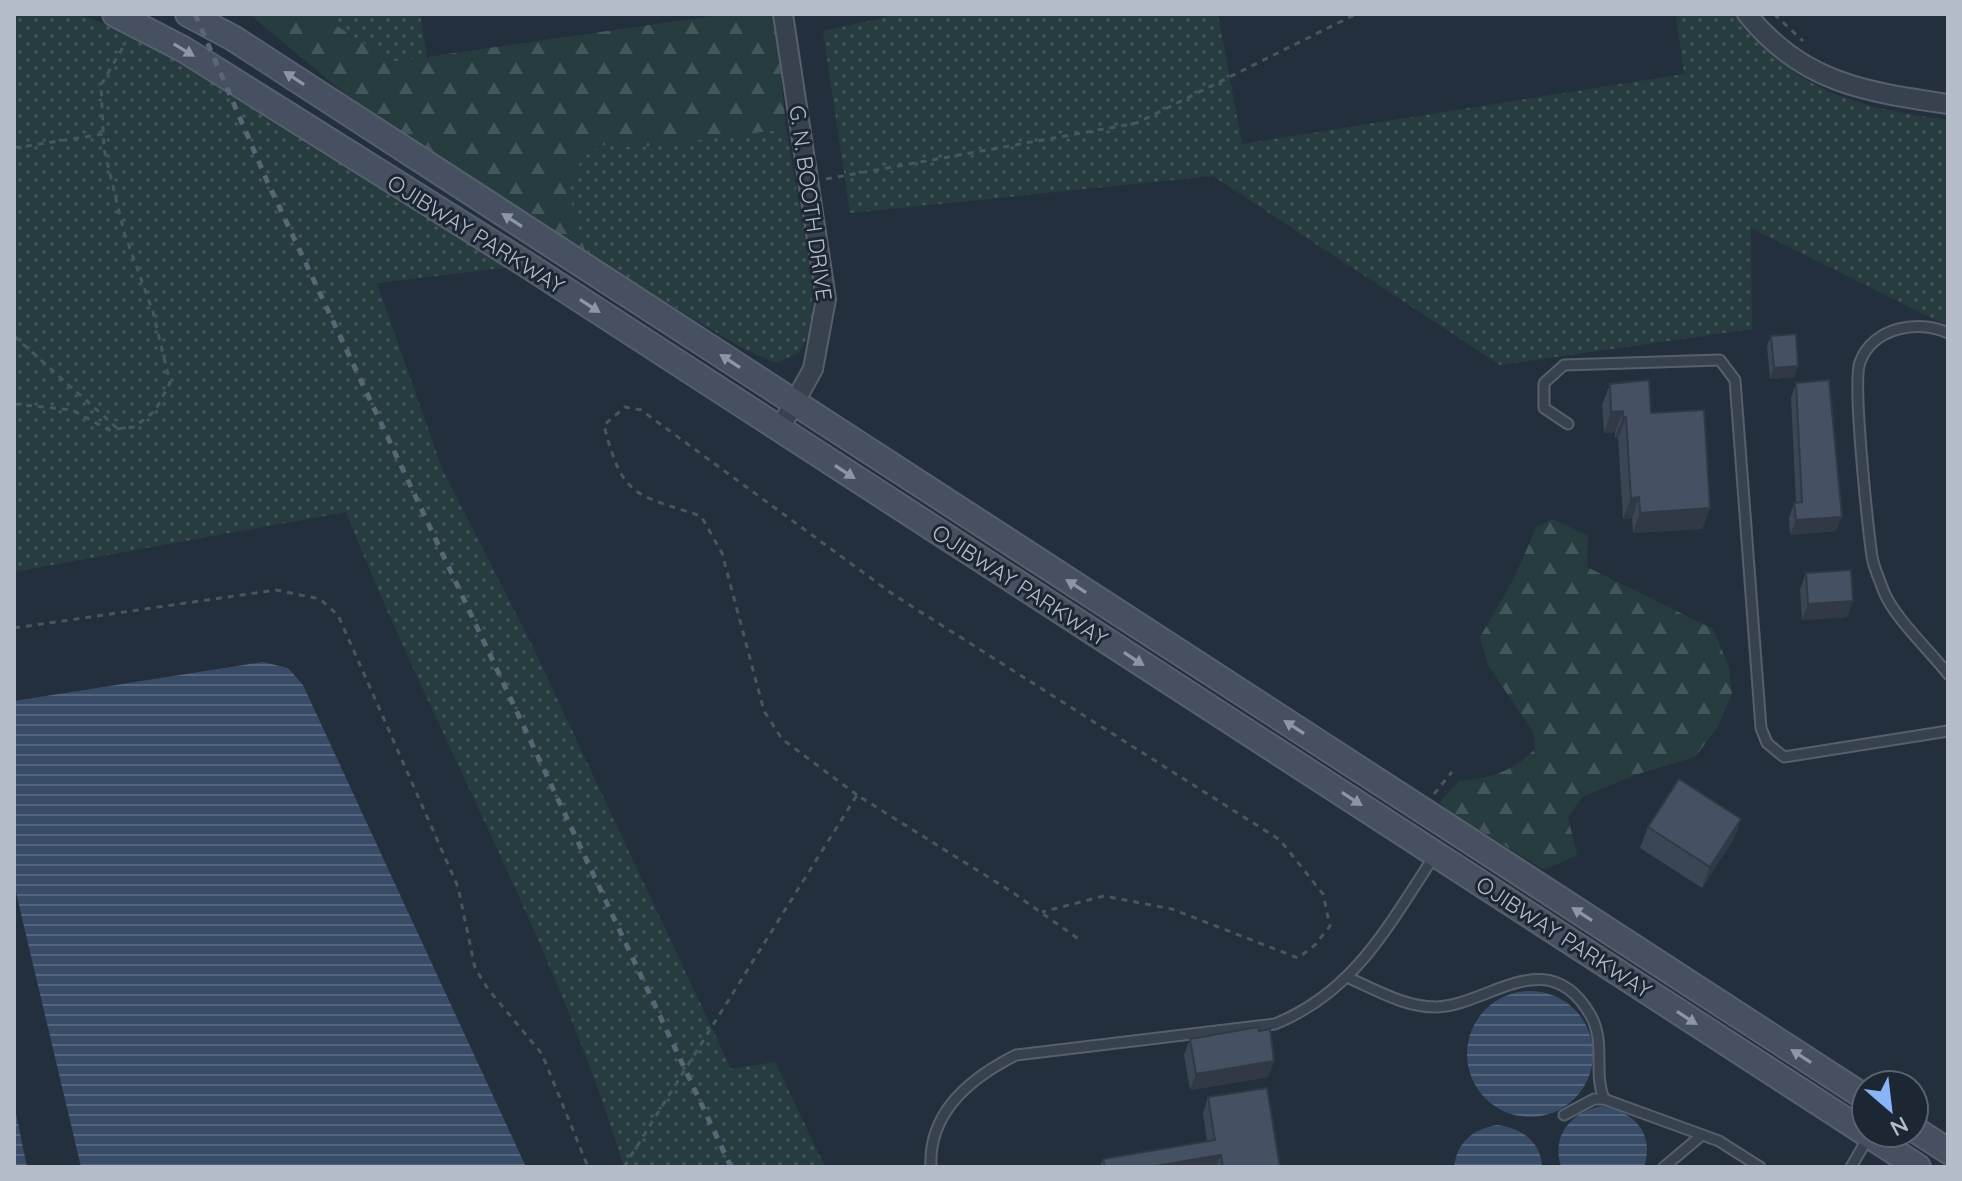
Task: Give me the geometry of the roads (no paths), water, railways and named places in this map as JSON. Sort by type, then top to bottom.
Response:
[{"type":"main road","name":"OJIBWAY PARKWAY","points":[[188,14],[233,38],[1850,1088]]},
{"type":"main road","name":"OJIBWAY PARKWAY","points":[[126,19],[183,49],[524,263],[1850,1122]]},
{"type":"main road","points":[[1930,1139],[1948,1151]]},
{"type":"main road","name":"OJIBWAY PARKWAY","points":[[1891,1149],[1918,1167]]},
{"type":"street","name":"G. N. BOOTH DRIVE","points":[[779,430],[796,404],[819,346],[826,299],[783,14]]},
{"type":"street","points":[[1747,14],[1761,32],[1817,73],[1874,93],[1948,104]]},
{"type":"lane","points":[[1948,333],[1934,326],[1905,325],[1875,340],[1859,362],[1858,397],[1873,560],[1886,596],[1948,674]]},
{"type":"lane","points":[[1568,424],[1544,408],[1544,383],[1564,365],[1720,360],[1735,380],[1761,728],[1767,743],[1784,757],[1948,731]]},
{"type":"lane","points":[[931,1167],[938,1127],[956,1097],[981,1072],[1016,1055],[1275,1024],[1299,1014],[1349,978],[1430,849],[1426,813]]},
{"type":"lane","points":[[1653,996],[1664,967]]},
{"type":"lane","points":[[1349,978],[1402,1002],[1439,1007],[1461,1003],[1520,979],[1559,986],[1577,998],[1599,1035],[1599,1088],[1604,1099]]},
{"type":"lane","points":[[1564,1115],[1594,1099],[1604,1099],[1702,1135],[1760,1167]]},
{"type":"lane","points":[[1664,1167],[1702,1135]]},
{"type":"lane","points":[[1851,1167],[1862,1149]]},
{"type":"water","points":[[263,662],[288,668],[303,685],[526,1167],[81,1167],[14,884],[14,701]]},
{"type":"water","points":[[1530,991],[1554,996],[1575,1009],[1588,1030],[1593,1054],[1588,1078],[1575,1099],[1554,1112],[1530,1117],[1506,1112],[1485,1099],[1472,1078],[1467,1054],[1472,1030],[1485,1009],[1506,996]]},
{"type":"water","points":[[14,1104],[27,1167],[14,1167]]},
{"type":"water","points":[[1602,1106],[1624,1113],[1639,1126],[1647,1144],[1644,1167],[1561,1167],[1559,1145],[1566,1127],[1581,1114]]},
{"type":"water","points":[[1497,1125],[1514,1129],[1528,1137],[1538,1150],[1542,1167],[1454,1167],[1459,1150],[1468,1138]]},
{"type":"railway","points":[[195,14],[268,183],[731,1167]]}]
